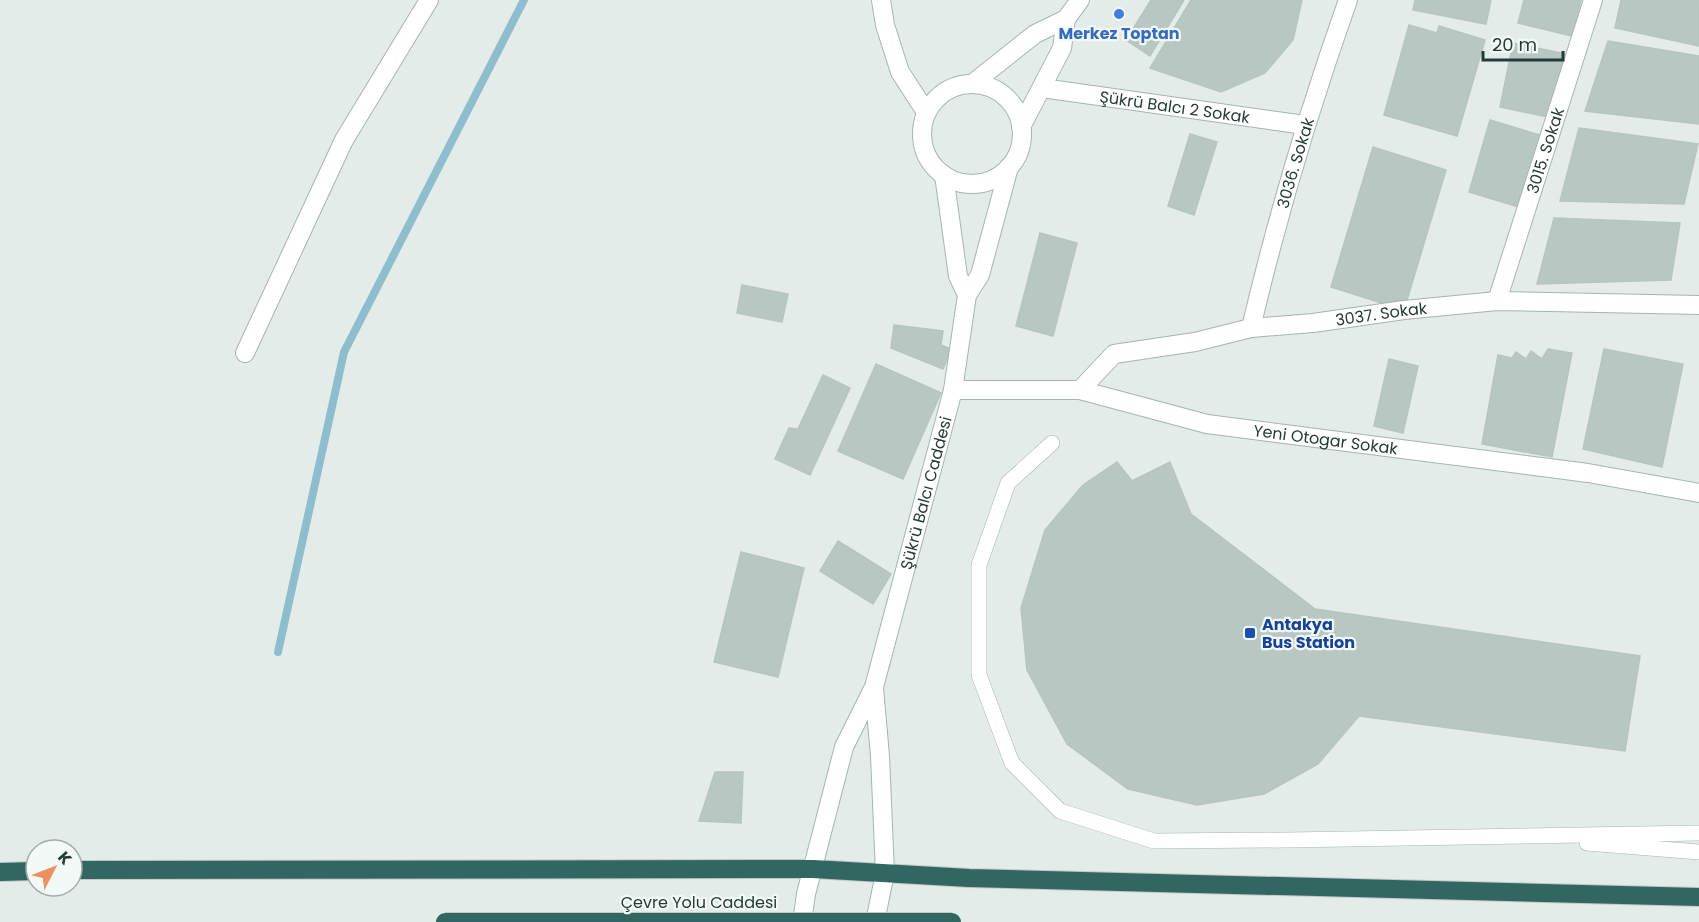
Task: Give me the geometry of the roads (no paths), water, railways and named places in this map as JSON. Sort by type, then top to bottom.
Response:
[{"type":"highway","points":[[84,870],[813,869],[969,878],[1699,897]]},
{"type":"highway","points":[[0,872],[24,871]]},
{"type":"highway","name":"Çevre Yolu Caddesi","points":[[445,922],[952,922]]},
{"type":"street","points":[[245,353],[344,140],[429,0]]},
{"type":"street","points":[[881,0],[885,25],[900,72],[926,112]]},
{"type":"street","points":[[1021,128],[1062,48],[1066,20],[1080,0]]},
{"type":"street","name":"3036. Sokak","points":[[1251,328],[1305,125],[1348,0]]},
{"type":"street","name":"3015. Sokak","points":[[1497,301],[1593,0]]},
{"type":"street","points":[[972,84],[1035,34],[1066,20]]},
{"type":"street","points":[[972,84],[986,86],[999,92],[1010,102],[1018,114],[1021,142],[1017,155],[1009,167],[998,176],[985,182],[971,184],[957,182],[933,166],[922,140],[922,126],[926,112],[934,100],[958,86],[972,84]]},
{"type":"street","name":"Şükrü Balcı 2 Sokak","points":[[1042,87],[1305,125]]},
{"type":"street","name":"Şükrü Balcı Caddesi","points":[[802,922],[806,894],[844,747],[874,687],[953,390],[967,295],[980,274],[1009,167]]},
{"type":"street","name":"Şükrü Balcı Caddesi","points":[[944,175],[958,276],[967,295]]},
{"type":"street","name":"3037. Sokak","points":[[1080,390],[1114,354],[1195,342],[1251,328],[1497,301],[1699,305]]},
{"type":"street","name":"Yeni Otogar Sokak","points":[[953,390],[1080,390],[1207,424],[1588,473],[1699,493]]},
{"type":"street","name":"Şükrü Balcı Caddesi","points":[[874,687],[880,756],[885,873],[875,922]]},
{"type":"lane","points":[[1052,443],[1008,483],[979,565],[979,675],[1012,764],[1060,811],[1154,841],[1699,833]]},
{"type":"lane","points":[[1491,836],[1699,852]]},
{"type":"waterway","points":[[278,652],[344,352],[524,0]]},
{"type":"place","name":"Merkez Toptan","points":[[1119,14]]},
{"type":"place","name":"Antakya Bus Station","points":[[1250,633]]}]
